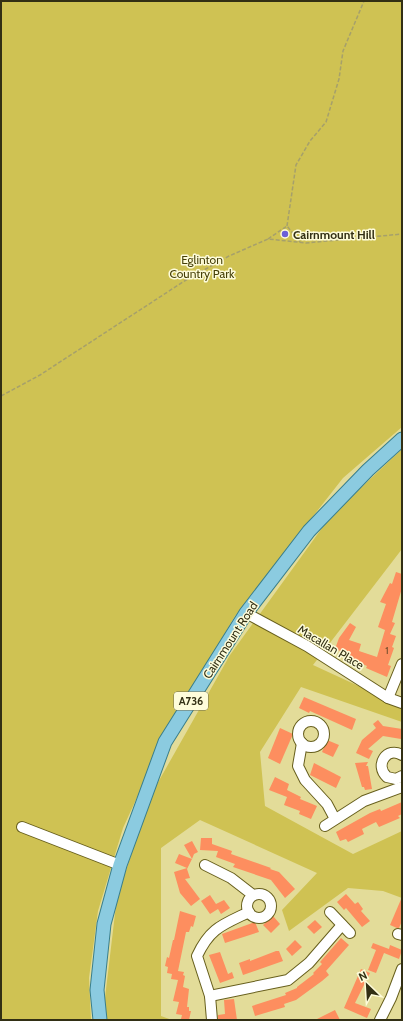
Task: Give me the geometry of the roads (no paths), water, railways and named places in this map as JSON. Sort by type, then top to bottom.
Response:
[{"type":"main road","name":"Cairnmount Road","points":[[100,1020],[97,990],[104,924],[120,865],[165,742],[246,613],[309,531],[368,470],[402,439]]},
{"type":"street","name":"Macallan Place","points":[[246,613],[306,646],[388,698],[402,703]]},
{"type":"street","points":[[388,698],[402,664]]},
{"type":"street","points":[[302,743],[298,766],[305,780],[327,804],[335,819]]},
{"type":"street","points":[[400,783],[387,777],[384,774],[381,764],[382,760],[389,754],[396,753],[402,755]]},
{"type":"street","points":[[325,826],[364,801],[400,783]]},
{"type":"street","points":[[22,827],[120,865]]},
{"type":"street","points":[[205,865],[231,878],[253,895]]},
{"type":"street","points":[[260,893],[269,897],[271,901],[271,911],[268,916],[259,918],[248,912],[247,904],[253,895],[260,893]]},
{"type":"street","points":[[212,1020],[210,996],[197,956],[204,939],[221,925],[248,912]]},
{"type":"street","points":[[330,912],[350,933]]},
{"type":"street","points":[[210,996],[288,980],[309,963],[342,925]]},
{"type":"street","points":[[380,1020],[392,998],[402,969]]},
{"type":"place","name":"Cairnmount Hill","points":[[285,234]]},
{"type":"park label","name":"Eglinton Country Park","points":[[202,266]]}]
